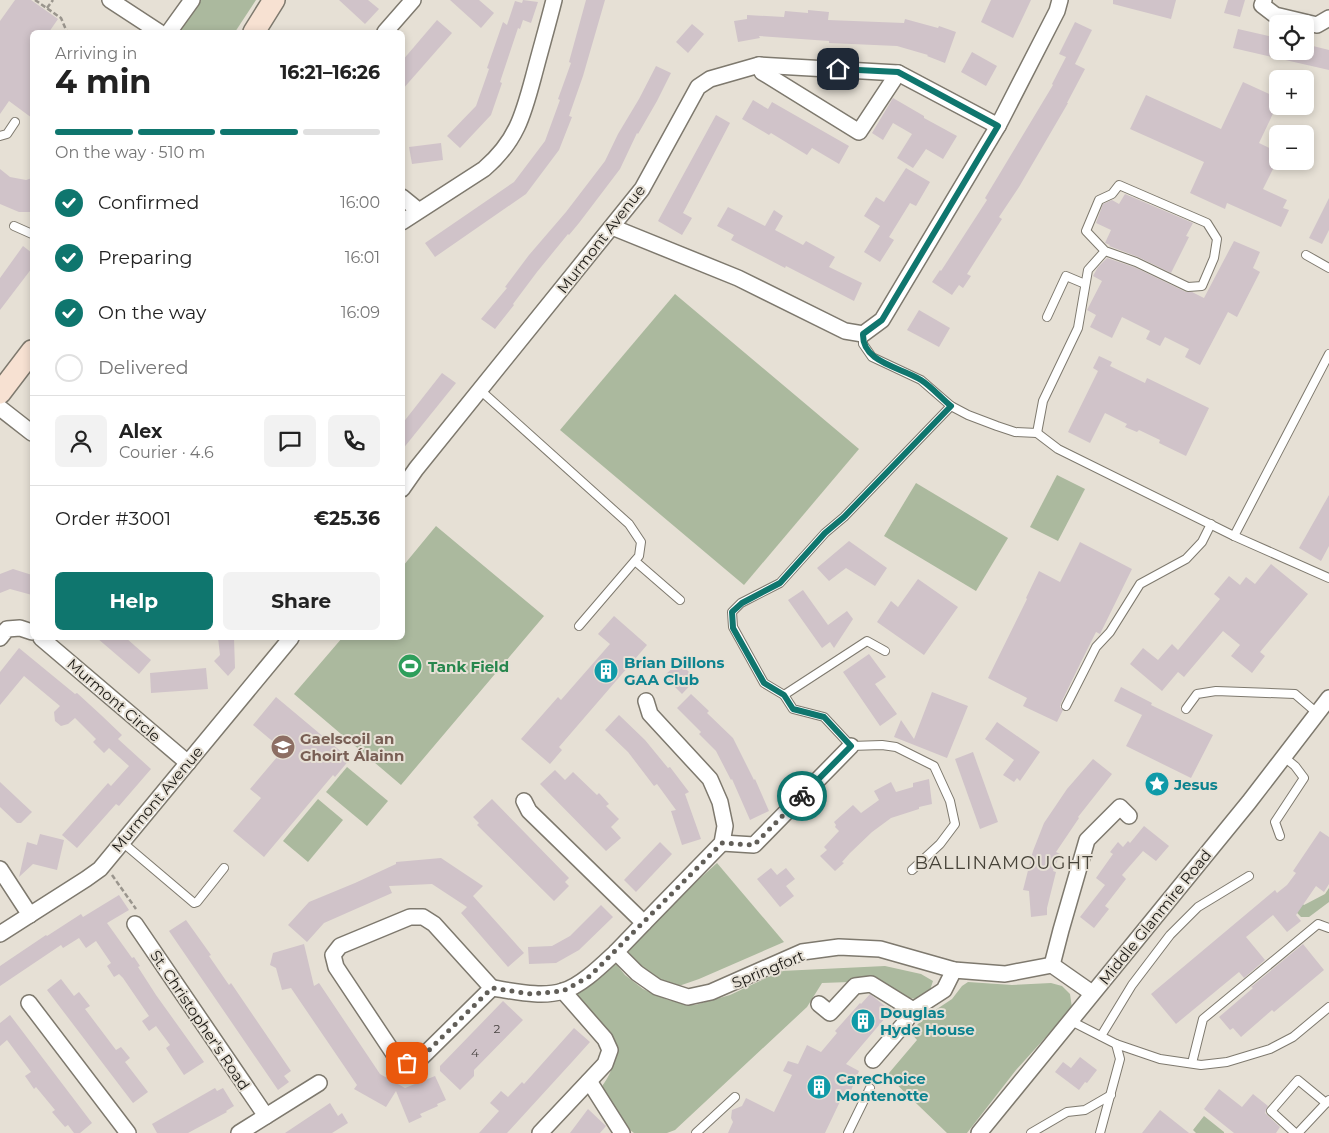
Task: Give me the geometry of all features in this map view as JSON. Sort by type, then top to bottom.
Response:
[{"type":"street","points":[[110,0],[156,30]]},
{"type":"street","points":[[170,30],[192,0]]},
{"type":"street","points":[[255,30],[274,0]]},
{"type":"street","points":[[405,220],[484,169],[494,160],[513,136],[523,117],[554,0]]},
{"type":"street","points":[[612,228],[738,278],[845,331],[863,334],[882,320],[998,126],[1057,11],[1060,0]]},
{"type":"street","points":[[1264,0],[1262,5],[1276,15],[1317,25],[1329,18]]},
{"type":"street","points":[[386,30],[407,2]]},
{"type":"street","points":[[759,65],[762,72],[859,132],[898,72]]},
{"type":"street","name":"Murmont Avenue","points":[[405,485],[642,189],[698,87],[710,79],[759,65],[898,72],[998,126]]},
{"type":"street","points":[[405,199],[418,210]]},
{"type":"street","points":[[0,393],[30,354]]},
{"type":"street","points":[[0,408],[30,431]]},
{"type":"street","points":[[0,638],[7,629],[20,628],[30,631]]},
{"type":"street","name":"Murmont Circle","points":[[43,640],[188,763]]},
{"type":"street","name":"Murmont Avenue","points":[[0,934],[86,879],[104,864],[188,763],[282,641]]},
{"type":"street","name":"Middle Glanmire Road","points":[[979,1133],[1240,814],[1329,698]]},
{"type":"street","points":[[492,988],[421,1058],[407,1063],[400,1060],[394,1054],[336,967],[333,955],[340,946],[349,942],[410,917],[423,917],[434,924],[492,988],[531,994],[563,991],[590,976],[616,952],[722,843],[725,826],[720,802],[710,778],[650,714],[646,701]]},
{"type":"street","points":[[722,843],[754,845],[851,746]]},
{"type":"street","points":[[524,801],[529,812],[644,923]]},
{"type":"street","points":[[1092,993],[1052,965],[1087,840],[1120,807],[1129,816]]},
{"type":"street","points":[[0,869],[30,915]]},
{"type":"street","name":"St. Christopher's Road","points":[[135,924],[266,1116]]},
{"type":"street","name":"Springfort","points":[[616,952],[637,973],[657,987],[688,997],[712,992],[802,952],[839,947],[880,950],[954,970],[1005,974],[1052,965]]},
{"type":"street","points":[[873,1060],[903,1025],[913,1010],[944,990],[954,970]]},
{"type":"street","points":[[819,1004],[830,1014],[855,986],[871,984],[913,1010]]},
{"type":"street","points":[[540,1133],[605,1064],[610,1050],[605,1039],[563,991]]},
{"type":"street","points":[[29,1003],[128,1133]]},
{"type":"street","points":[[589,1081],[622,1133]]},
{"type":"street","points":[[239,1133],[319,1083]]},
{"type":"lane","points":[[0,136],[8,134],[15,122]]},
{"type":"lane","points":[[1119,185],[1206,223],[1217,239],[1214,258],[1202,286],[1188,287],[1136,262],[1105,251],[1086,231],[1099,200],[1112,194],[1119,185]]},
{"type":"lane","points":[[14,226],[30,233]]},
{"type":"lane","points":[[1036,433],[1043,400],[1078,328],[1088,270],[1105,251]]},
{"type":"lane","points":[[1306,255],[1329,268]]},
{"type":"lane","points":[[1047,317],[1066,276],[1085,284]]},
{"type":"lane","points":[[863,334],[863,344],[872,357],[921,380],[951,406],[968,415],[1015,432],[1036,433],[1058,449],[1234,536],[1329,578]]},
{"type":"lane","points":[[1234,536],[1329,354]]},
{"type":"lane","points":[[480,390],[629,524],[641,542],[639,556],[579,626]]},
{"type":"lane","points":[[912,870],[940,844],[955,824],[950,800],[934,766],[896,747],[882,745],[851,746],[824,717],[793,709],[784,695],[764,683],[733,628],[732,612],[742,603],[780,583],[825,533],[844,517],[951,406]]},
{"type":"lane","points":[[1066,706],[1096,648],[1110,632],[1140,584],[1186,559],[1202,542],[1210,524]]},
{"type":"lane","points":[[634,561],[680,600]]},
{"type":"lane","points":[[784,695],[867,641],[885,651]]},
{"type":"lane","points":[[1186,709],[1196,694],[1226,692],[1295,694],[1317,713]]},
{"type":"lane","points":[[1280,836],[1275,822],[1304,778],[1295,766],[1284,757]]},
{"type":"lane","points":[[122,842],[194,903],[197,902],[224,868]]},
{"type":"lane","points":[[1101,1036],[1132,985],[1170,936],[1198,907],[1249,876]]},
{"type":"lane","points":[[1192,1064],[1203,1019],[1318,924],[1329,928]]},
{"type":"lane","points":[[1071,1021],[1116,1044],[1160,1059],[1201,1065],[1227,1062],[1270,1049],[1293,1037],[1329,1007]]},
{"type":"lane","points":[[1100,1133],[1120,1059],[1116,1044]]},
{"type":"lane","points":[[1298,1080],[1328,1102],[1297,1133],[1271,1111],[1298,1080]]},
{"type":"lane","points":[[848,1133],[870,1088]]},
{"type":"lane","points":[[1031,1133],[1067,1112],[1085,1110],[1111,1095]]},
{"type":"lane","points":[[696,1133],[735,1097]]},
{"type":"path","points":[[35,0],[61,18],[65,30]]},
{"type":"path","points":[[47,8],[53,0]]},
{"type":"path","points":[[104,864],[143,919],[135,924]]},
{"type":"green space","points":[[199,0],[256,0],[236,30],[180,30]]},
{"type":"green space","points":[[675,294],[859,449],[744,585],[560,430]]},
{"type":"green space","points":[[1057,475],[1085,489],[1058,541],[1030,527]]},
{"type":"green space","points":[[916,483],[1008,538],[976,591],[884,536]]},
{"type":"green space","name":"Tank Field","points":[[436,526],[544,616],[401,785],[294,694],[340,640],[405,640],[405,564]]},
{"type":"green space","points":[[347,767],[388,801],[367,826],[326,792]]},
{"type":"green space","points":[[318,799],[343,820],[308,862],[283,841]]},
{"type":"green space","points":[[717,863],[784,942],[676,987],[659,983],[627,956],[636,936]]},
{"type":"green space","points":[[1329,888],[1329,902],[1309,917],[1301,917],[1283,898],[1288,893],[1304,905],[1325,894]]},
{"type":"green space","points":[[616,964],[625,975],[643,989],[668,1000],[695,1005],[730,995],[781,971],[885,966],[921,974],[933,981],[930,990],[917,999],[898,997],[877,981],[822,983],[807,1007],[675,1130],[667,1133],[634,1133],[601,1088],[612,1068],[615,1044],[580,1004],[577,993],[608,967]]},
{"type":"green space","points":[[968,982],[1012,985],[1051,983],[1062,986],[1070,994],[1072,1008],[1016,1070],[967,1133],[947,1133],[890,1078],[889,1073],[917,1040],[910,1032],[925,1017],[952,999],[962,986]]},
{"type":"green space","points":[[1204,1116],[1224,1133],[1196,1133],[1193,1130]]},
{"type":"building","points":[[15,0],[31,0],[58,19],[50,30],[30,30],[30,117],[9,101],[0,114],[0,21]]},
{"type":"building","points":[[339,0],[368,0],[379,9],[365,24]]},
{"type":"building","points":[[450,0],[479,0],[494,13],[481,28]]},
{"type":"building","points":[[523,0],[538,2],[531,23],[523,20],[520,29],[518,28],[491,115],[460,148],[447,136],[476,106],[503,22],[507,25],[515,1],[522,3]]},
{"type":"building","points":[[586,0],[605,0],[583,76],[569,116],[572,117],[559,150],[526,194],[435,257],[425,243],[514,182],[545,141],[571,63],[569,62]]},
{"type":"building","points":[[991,0],[1031,0],[1013,38],[981,22]]},
{"type":"building","points":[[1113,0],[1176,0],[1171,19],[1113,4]]},
{"type":"building","points":[[1228,0],[1245,0],[1240,17],[1224,13]]},
{"type":"building","points":[[808,10],[829,12],[828,20],[904,23],[905,19],[938,28],[939,26],[956,32],[945,63],[928,55],[897,46],[829,43],[829,41],[759,36],[760,38],[738,42],[734,21],[747,19],[747,15],[784,17],[785,11],[808,13]]},
{"type":"building","points":[[437,20],[452,33],[405,87],[405,57]]},
{"type":"building","points":[[1075,22],[1092,30],[1075,64],[1085,69],[1068,103],[1019,187],[999,217],[1002,219],[967,274],[971,276],[963,288],[959,285],[952,295],[932,282],[987,200],[985,198],[1053,85],[1066,57],[1059,54]]},
{"type":"building","points":[[692,24],[704,34],[688,53],[676,42]]},
{"type":"building","points":[[1238,29],[1269,36],[1269,56],[1233,48]]},
{"type":"building","points":[[1314,46],[1329,50],[1329,70],[1285,60],[1314,60]]},
{"type":"building","points":[[972,52],[997,66],[986,86],[961,72]]},
{"type":"building","points":[[656,66],[671,73],[657,101],[637,133],[620,169],[579,223],[537,272],[495,329],[481,319],[507,288],[505,287],[529,255],[566,212],[605,161]]},
{"type":"building","points":[[1243,82],[1269,94],[1269,115],[1272,115],[1259,143],[1269,148],[1269,170],[1272,170],[1263,189],[1287,200],[1283,208],[1289,210],[1281,227],[1227,203],[1225,209],[1190,193],[1204,162],[1130,129],[1146,95],[1221,129]]},
{"type":"building","points":[[893,98],[957,136],[943,159],[926,149],[913,168],[897,158],[912,134],[893,123],[883,140],[872,133]]},
{"type":"building","points":[[753,100],[768,109],[772,102],[849,146],[839,164],[812,148],[807,155],[771,133],[769,135],[742,119]]},
{"type":"building","points":[[716,115],[730,123],[683,213],[692,218],[682,235],[658,221]]},
{"type":"building","points":[[441,143],[443,160],[412,164],[409,147]]},
{"type":"building","points":[[906,168],[930,182],[916,206],[910,203],[889,237],[894,240],[880,262],[864,252],[880,226],[864,216],[876,197],[884,202]]},
{"type":"building","points":[[0,169],[10,177],[26,180],[30,179],[30,212],[19,212],[0,204]]},
{"type":"building","points":[[1125,194],[1193,223],[1186,236],[1189,237],[1171,273],[1105,243],[1111,230],[1096,223],[1103,204],[1112,200],[1119,204]]},
{"type":"building","points":[[1329,198],[1329,230],[1322,244],[1309,238]]},
{"type":"building","points":[[728,207],[765,226],[774,210],[783,216],[775,230],[803,245],[806,241],[835,257],[829,267],[862,283],[854,301],[731,240],[734,235],[717,226]]},
{"type":"building","points":[[1234,241],[1260,252],[1253,268],[1260,272],[1237,317],[1228,312],[1200,365],[1185,357],[1189,349],[1165,337],[1160,346],[1146,339],[1150,331],[1122,317],[1112,338],[1090,327],[1096,315],[1087,310],[1102,281],[1093,276],[1098,267],[1107,258],[1134,267],[1186,292],[1192,292],[1204,298]]},
{"type":"building","points":[[23,246],[30,251],[30,271],[0,310],[0,278]]},
{"type":"building","points":[[919,310],[950,328],[939,347],[907,330]]},
{"type":"building","points":[[1099,356],[1112,362],[1110,366],[1145,383],[1147,378],[1209,408],[1186,456],[1159,443],[1160,440],[1139,430],[1137,432],[1125,427],[1127,424],[1105,413],[1090,443],[1068,432],[1098,371],[1093,368]]},
{"type":"building","points":[[442,373],[456,383],[405,446],[405,420]]},
{"type":"building","points":[[1329,495],[1329,546],[1321,561],[1299,548]]},
{"type":"building","points":[[849,541],[887,568],[875,586],[846,568],[829,581],[817,568]]},
{"type":"building","points":[[1080,542],[1132,569],[1100,634],[1096,632],[1080,664],[1061,703],[1060,707],[1063,710],[1057,722],[1023,706],[1027,698],[988,678],[1039,571],[1060,582]]},
{"type":"building","points":[[1271,564],[1308,594],[1260,652],[1265,656],[1252,673],[1231,656],[1240,645],[1223,631],[1184,677],[1178,672],[1162,691],[1130,664],[1143,648],[1158,660],[1172,644],[1178,650],[1220,599],[1214,594],[1229,576],[1240,585],[1246,577],[1255,584]]},
{"type":"building","points":[[13,569],[30,574],[30,594],[10,589],[0,593],[0,574]]},
{"type":"building","points":[[918,579],[958,607],[924,655],[877,622],[891,601],[898,607]]},
{"type":"building","points":[[803,590],[828,625],[847,611],[853,619],[834,648],[830,642],[822,648],[788,600]]},
{"type":"building","name":"Brian Dillons GAA Club","points":[[614,616],[647,645],[559,747],[562,750],[550,764],[521,739],[558,697],[561,700],[610,644],[598,634]]},
{"type":"building","points":[[99,640],[128,640],[151,660],[139,674]]},
{"type":"building","points":[[218,640],[234,640],[235,668],[228,676],[214,661],[220,655]]},
{"type":"building","points":[[19,648],[75,694],[77,693],[122,735],[118,739],[151,769],[119,806],[116,804],[77,848],[62,835],[108,783],[111,786],[129,766],[109,748],[104,753],[93,742],[96,739],[75,718],[68,724],[61,726],[55,721],[54,712],[60,706],[24,676],[0,705],[0,672]]},
{"type":"building","points":[[869,654],[886,677],[875,684],[897,714],[880,726],[843,672]]},
{"type":"building","points":[[679,662],[696,679],[682,694],[664,676]]},
{"type":"building","points":[[206,668],[208,689],[151,693],[150,673]]},
{"type":"building","points":[[1121,687],[1152,703],[1151,705],[1213,735],[1191,778],[1126,746],[1142,715],[1114,701]]},
{"type":"building","points":[[932,692],[968,706],[947,758],[894,737],[901,720],[914,739]]},
{"type":"building","points":[[691,694],[709,711],[707,713],[733,738],[755,779],[769,811],[750,820],[732,779],[716,751],[699,734],[701,732],[677,708]]},
{"type":"building","name":"Gaelscoil an Ghoirt Álainn","points":[[276,697],[350,759],[335,777],[333,775],[264,857],[233,831],[261,798],[250,789],[283,750],[253,725]]},
{"type":"building","points":[[619,715],[645,740],[668,768],[670,767],[689,792],[685,794],[701,839],[682,845],[671,811],[676,810],[657,784],[654,786],[628,752],[605,730]]},
{"type":"building","points":[[997,722],[1040,752],[1020,781],[1017,778],[1014,782],[1003,775],[1014,760],[985,739]]},
{"type":"building","points":[[973,752],[998,822],[980,829],[955,759]]},
{"type":"building","points":[[1093,759],[1112,774],[1078,817],[1056,852],[1060,854],[1053,871],[1056,872],[1047,915],[1031,917],[1029,891],[1023,890],[1033,851],[1044,823],[1067,789]]},
{"type":"building","points":[[555,770],[565,780],[573,772],[597,795],[599,793],[609,804],[606,806],[619,819],[611,827],[621,838],[606,851],[540,784]]},
{"type":"building","points":[[929,779],[932,804],[891,818],[872,832],[850,853],[842,862],[844,863],[835,871],[820,856],[827,850],[824,847],[839,831],[835,827],[834,822],[853,805],[861,813],[879,800],[874,791],[891,782],[896,792],[913,787],[913,783]]},
{"type":"building","points":[[0,782],[32,812],[21,823],[17,823],[0,807]]},
{"type":"building","points":[[492,799],[569,878],[565,882],[569,886],[554,901],[477,825],[479,823],[473,817]]},
{"type":"building","points":[[1144,826],[1169,846],[1156,861],[1143,851],[1122,875],[1126,879],[1105,906],[1109,909],[1094,928],[1080,917],[1105,885],[1096,878],[1113,854],[1110,852],[1118,842],[1123,847],[1128,841],[1130,843]]},
{"type":"building","points":[[1320,831],[1329,837],[1329,884],[1324,892],[1316,886],[1296,915],[1301,921],[1287,932],[1273,915],[1246,937],[1265,960],[1244,978],[1239,972],[1176,1024],[1151,994],[1275,890],[1277,893],[1287,885],[1296,873],[1293,871]]},
{"type":"building","points":[[40,834],[64,840],[57,870],[33,864],[19,877],[27,842],[37,845]]},
{"type":"building","points":[[660,842],[672,854],[636,892],[624,880]]},
{"type":"building","points":[[441,858],[483,886],[473,896],[524,953],[508,967],[461,913],[467,907],[432,884],[389,886],[392,893],[324,923],[307,942],[288,925],[309,902],[355,883],[396,864],[396,862]]},
{"type":"building","points":[[771,868],[777,875],[786,868],[795,879],[786,886],[794,896],[780,907],[757,879]]},
{"type":"building","points":[[119,895],[129,910],[107,923],[132,958],[134,957],[140,966],[138,967],[156,995],[204,1062],[184,1075],[166,1048],[170,1045],[156,1026],[149,1031],[142,1021],[149,1016],[123,978],[119,974],[114,977],[107,966],[111,963],[96,941],[86,948],[79,938],[63,948],[61,945],[0,986],[0,966],[81,914],[83,917]]},
{"type":"building","points":[[601,905],[613,917],[579,950],[556,963],[529,964],[528,947],[552,946],[570,936]]},
{"type":"building","points":[[186,920],[211,955],[209,956],[229,985],[231,983],[291,1071],[284,1076],[289,1082],[278,1090],[169,931]]},
{"type":"building","points":[[304,944],[314,986],[319,983],[380,1074],[405,1088],[435,1076],[446,1100],[420,1114],[422,1117],[409,1123],[396,1091],[386,1107],[354,1089],[357,1085],[291,988],[282,990],[276,968],[270,965],[273,953]]},
{"type":"building","points":[[1303,944],[1324,970],[1274,1012],[1272,1010],[1241,1037],[1233,1028],[1230,1030],[1219,1017],[1253,988],[1251,987]]},
{"type":"building","points":[[61,979],[74,996],[79,992],[90,1006],[85,1009],[116,1050],[121,1047],[130,1058],[125,1062],[148,1092],[133,1103],[47,990]]},
{"type":"building","name":"CareChoice Montenotte","points":[[870,994],[891,1011],[846,1064],[859,1071],[850,1093],[845,1091],[825,1133],[728,1133],[733,1122],[731,1118],[732,1110],[742,1106],[746,1098],[774,1112],[792,1075],[783,1071],[788,1061],[798,1064],[807,1045],[821,1052],[837,1033],[835,1031]]},
{"type":"building","points":[[503,1001],[523,1020],[474,1070],[474,1076],[460,1090],[440,1071],[440,1066]]},
{"type":"building","points":[[10,1015],[92,1123],[80,1133],[74,1133],[68,1125],[65,1127],[52,1112],[55,1110],[36,1087],[34,1089],[25,1076],[31,1072],[7,1040],[0,1046],[0,1023]]},
{"type":"building","points":[[574,1028],[590,1042],[572,1062],[507,1133],[479,1133],[499,1111],[490,1103],[501,1091],[508,1097],[522,1082],[524,1084]]},
{"type":"building","points":[[1080,1057],[1097,1070],[1079,1090],[1055,1072],[1063,1062],[1071,1068]]},
{"type":"building","points":[[215,1088],[217,1091],[223,1088],[234,1106],[227,1112],[188,1133],[157,1133],[152,1124]]},
{"type":"building","points":[[1219,1089],[1242,1107],[1253,1094],[1268,1106],[1265,1113],[1280,1127],[1276,1133],[1234,1133],[1204,1109]]},
{"type":"building","points":[[330,1103],[338,1116],[342,1113],[348,1123],[332,1133],[285,1133]]},
{"type":"building","points":[[588,1109],[606,1126],[600,1133],[570,1133]]},
{"type":"building","points":[[1160,1110],[1189,1133],[1142,1133]]},
{"type":"way so far","points":[[407,1063],[421,1058],[492,988],[531,994],[563,991],[590,976],[616,952],[722,843],[754,845],[802,796]]},
{"type":"place","name":"Tank Field","points":[[410,666]]},
{"type":"place","name":"Brian Dillons GAA Club","points":[[606,671]]},
{"type":"place","name":"Gaelscoil an Ghoirt Álainn","points":[[283,747]]},
{"type":"place","name":"Jesus","points":[[1157,784]]},
{"type":"place","name":"Douglas Hyde House","points":[[863,1021]]},
{"type":"place","name":"CareChoice Montenotte","points":[[819,1087]]},
{"type":"district","name":"BALLINAMOUGHT","points":[[1004,863]]},
{"type":"route","points":[[802,796],[851,746],[824,717],[793,709],[784,695],[764,683],[733,628],[732,612],[742,603],[780,583],[825,533],[844,517],[951,406],[921,380],[872,357],[863,344],[863,334],[882,320],[998,126],[898,72],[838,69]]}]
